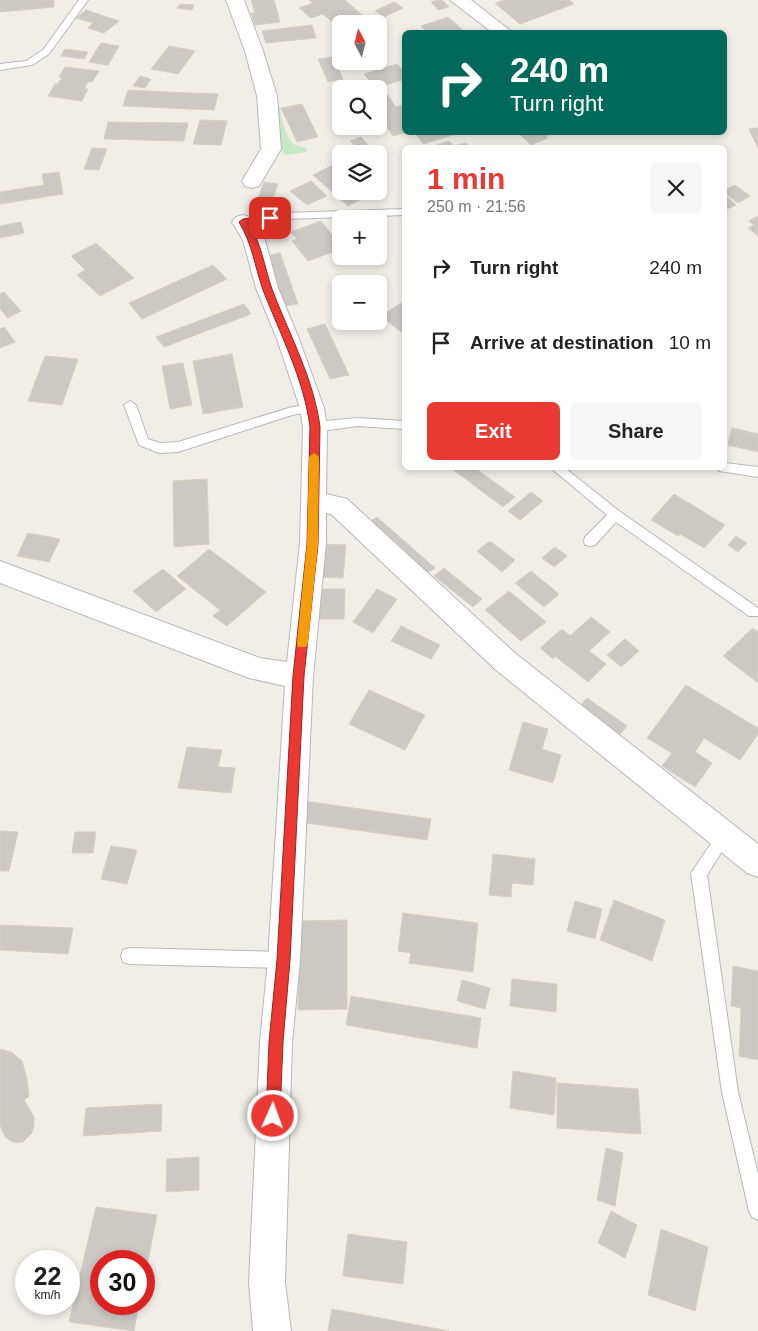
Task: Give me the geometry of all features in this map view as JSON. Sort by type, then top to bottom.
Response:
[{"type":"street","points":[[235,0],[254,52],[267,96],[271,149],[252,181]]},
{"type":"street","points":[[459,0],[500,30]]},
{"type":"street","points":[[243,222],[254,240],[267,288],[288,340],[314,417],[313,544],[299,676],[284,960],[276,1042],[267,1282],[272,1331]]},
{"type":"street","points":[[313,501],[338,506],[506,662],[758,863]]},
{"type":"street","points":[[0,572],[258,670],[299,676]]},
{"type":"lane","points":[[0,67],[29,63],[46,52],[84,0]]},
{"type":"lane","points":[[243,222],[284,216],[402,212]]},
{"type":"lane","points":[[130,405],[143,442],[159,448],[178,448],[292,411],[314,417],[402,425]]},
{"type":"lane","points":[[727,468],[758,472]]},
{"type":"lane","points":[[560,470],[616,515],[754,612]]},
{"type":"lane","points":[[590,541],[616,515]]},
{"type":"lane","points":[[724,837],[699,873],[730,1092],[758,1211]]},
{"type":"lane","points":[[129,956],[284,960]]},
{"type":"green space","points":[[276,104],[280,107],[289,139],[295,145],[307,149],[306,152],[286,155],[282,152]]},
{"type":"building","points":[[0,0],[54,0],[54,7],[0,12]]},
{"type":"building","points":[[251,0],[274,0],[280,22],[255,25],[251,13],[255,13]]},
{"type":"building","points":[[309,0],[345,0],[362,15],[332,15],[332,22],[323,14],[311,18],[299,8],[313,3]]},
{"type":"building","points":[[442,0],[449,7],[438,10],[431,2]]},
{"type":"building","points":[[504,0],[569,0],[574,4],[520,24],[495,3]]},
{"type":"building","points":[[394,2],[403,8],[388,15],[381,15],[375,11]]},
{"type":"building","points":[[180,4],[194,5],[192,10],[177,8]]},
{"type":"building","points":[[86,10],[119,21],[104,33],[88,28],[93,23],[76,18]]},
{"type":"building","points":[[448,17],[463,30],[425,30],[421,26]]},
{"type":"building","points":[[312,25],[316,38],[266,43],[262,31]]},
{"type":"building","points":[[101,43],[119,46],[108,65],[89,62]]},
{"type":"building","points":[[169,46],[195,51],[178,74],[151,69]]},
{"type":"building","points":[[65,49],[88,52],[84,59],[61,56]]},
{"type":"building","points":[[332,57],[332,70],[339,70],[343,79],[328,82],[318,59]]},
{"type":"building","points":[[397,64],[402,70],[402,80],[387,85],[387,80],[369,80],[364,74],[377,70],[388,70],[388,67]]},
{"type":"building","points":[[65,67],[99,71],[92,82],[88,82],[84,89],[88,89],[82,101],[48,96],[55,84],[58,84],[62,78],[59,77]]},
{"type":"building","points":[[140,76],[151,79],[145,88],[133,86]]},
{"type":"building","points":[[128,90],[218,94],[214,110],[123,106]]},
{"type":"building","points":[[387,94],[396,107],[402,105],[402,134],[393,136],[387,127]]},
{"type":"building","points":[[302,104],[318,137],[297,142],[281,108]]},
{"type":"building","points":[[200,120],[227,121],[221,145],[193,144]]},
{"type":"building","points":[[108,122],[188,123],[184,141],[104,139]]},
{"type":"building","points":[[758,128],[758,148],[749,129]]},
{"type":"building","points":[[417,135],[453,135],[423,144]]},
{"type":"building","points":[[520,135],[548,135],[546,136],[548,138],[531,145]]},
{"type":"building","points":[[361,137],[368,145],[354,145],[350,141]]},
{"type":"building","points":[[449,141],[453,145],[438,145]]},
{"type":"building","points":[[92,148],[107,149],[99,170],[84,169]]},
{"type":"building","points":[[332,166],[332,192],[313,175]]},
{"type":"building","points":[[59,172],[63,194],[0,204],[0,192],[44,185],[42,174]]},
{"type":"building","points":[[311,181],[327,196],[307,205],[290,191]]},
{"type":"building","points":[[264,182],[278,184],[270,206],[256,204]]},
{"type":"building","points":[[735,185],[750,196],[738,203],[727,195],[727,189]]},
{"type":"building","points":[[727,197],[736,205],[727,209]]},
{"type":"building","points":[[341,200],[360,200],[348,206]]},
{"type":"building","points":[[758,216],[758,236],[748,228],[754,225],[749,221]]},
{"type":"building","points":[[321,221],[332,235],[332,252],[308,261],[292,241],[297,239],[291,232]]},
{"type":"building","points":[[21,222],[24,233],[0,238],[0,226]]},
{"type":"building","points":[[96,243],[134,278],[100,296],[77,275],[85,270],[71,256]]},
{"type":"building","points":[[280,253],[298,304],[284,306],[267,256]]},
{"type":"building","points":[[213,265],[227,279],[142,319],[129,303]]},
{"type":"building","points":[[4,292],[21,311],[8,318],[0,309],[0,294]]},
{"type":"building","points":[[401,303],[402,331],[387,321],[387,312]]},
{"type":"building","points":[[244,304],[251,314],[164,347],[156,337]]},
{"type":"building","points":[[325,324],[349,375],[330,379],[307,329]]},
{"type":"building","points":[[4,327],[15,342],[0,348],[0,329]]},
{"type":"building","points":[[232,354],[243,407],[203,414],[193,361]]},
{"type":"building","points":[[45,356],[78,359],[62,405],[28,401]]},
{"type":"building","points":[[183,363],[192,405],[170,409],[162,366]]},
{"type":"building","points":[[732,428],[758,434],[758,452],[728,445]]},
{"type":"building","points":[[454,470],[478,470],[515,497],[503,507]]},
{"type":"building","points":[[207,479],[209,544],[174,547],[173,481]]},
{"type":"building","points":[[531,492],[543,501],[520,520],[508,511]]},
{"type":"building","points":[[674,494],[725,525],[704,548],[680,534],[678,536],[651,520]]},
{"type":"building","points":[[377,517],[435,568],[426,574],[368,523]]},
{"type":"building","points":[[28,533],[60,539],[49,562],[17,556]]},
{"type":"building","points":[[736,536],[747,543],[738,552],[728,545]]},
{"type":"building","points":[[490,541],[515,560],[502,572],[477,551]]},
{"type":"building","points":[[320,544],[346,545],[343,578],[316,577]]},
{"type":"building","points":[[555,547],[567,556],[554,567],[542,558]]},
{"type":"building","points":[[209,549],[266,592],[227,626],[213,616],[220,610],[177,576]]},
{"type":"building","points":[[444,568],[482,599],[473,607],[434,576]]},
{"type":"building","points":[[163,569],[186,589],[156,612],[133,591]]},
{"type":"building","points":[[531,571],[559,594],[544,607],[515,583]]},
{"type":"building","points":[[319,589],[345,589],[344,619],[318,619]]},
{"type":"building","points":[[377,589],[397,599],[373,633],[353,622]]},
{"type":"building","points":[[509,591],[546,622],[521,641],[485,610]]},
{"type":"building","points":[[591,617],[610,632],[589,651],[606,664],[588,682],[555,656],[553,659],[540,648],[562,629],[570,636]]},
{"type":"building","points":[[401,626],[440,645],[431,659],[391,641]]},
{"type":"building","points":[[753,628],[758,632],[758,683],[723,656]]},
{"type":"building","points":[[625,639],[639,651],[621,667],[607,655]]},
{"type":"building","points":[[686,685],[758,728],[758,734],[740,760],[704,738],[695,752],[712,763],[695,787],[662,766],[672,753],[647,738]]},
{"type":"building","points":[[369,690],[425,715],[405,750],[349,724]]},
{"type":"building","points":[[587,698],[627,726],[614,742],[574,713]]},
{"type":"building","points":[[523,722],[548,729],[542,749],[561,755],[553,783],[509,770]]},
{"type":"building","points":[[187,747],[222,750],[218,767],[235,768],[231,793],[178,788]]},
{"type":"building","points":[[304,801],[431,819],[427,840],[300,822]]},
{"type":"building","points":[[0,831],[18,832],[9,871],[0,871]]},
{"type":"building","points":[[75,832],[96,832],[93,853],[72,853]]},
{"type":"building","points":[[111,846],[137,850],[127,884],[101,879]]},
{"type":"building","points":[[493,854],[535,859],[533,885],[512,883],[511,897],[489,895]]},
{"type":"building","points":[[614,900],[665,920],[652,961],[600,940]]},
{"type":"building","points":[[575,901],[602,909],[595,939],[567,931]]},
{"type":"building","points":[[403,913],[478,923],[473,972],[409,963],[411,953],[398,951]]},
{"type":"building","points":[[347,920],[347,1009],[298,1010],[300,921]]},
{"type":"building","points":[[0,925],[73,928],[68,954],[0,950]]},
{"type":"building","points":[[733,966],[758,971],[758,1060],[739,1056],[741,1008],[731,1006]]},
{"type":"building","points":[[512,979],[557,984],[556,1012],[510,1006]]},
{"type":"building","points":[[462,980],[490,988],[485,1009],[457,1001]]},
{"type":"building","points":[[351,996],[481,1018],[477,1048],[346,1025]]},
{"type":"building","points":[[0,1049],[11,1052],[22,1061],[27,1079],[29,1096],[24,1100],[34,1117],[34,1125],[32,1133],[23,1142],[14,1143],[5,1137],[0,1125]]},
{"type":"building","points":[[513,1071],[556,1078],[554,1115],[510,1108]]},
{"type":"building","points":[[557,1083],[638,1089],[641,1134],[557,1128]]},
{"type":"building","points":[[162,1104],[161,1131],[83,1136],[86,1108]]},
{"type":"building","points":[[606,1148],[623,1153],[615,1206],[597,1200]]},
{"type":"building","points":[[199,1157],[199,1190],[166,1192],[167,1159]]},
{"type":"building","points":[[96,1207],[157,1215],[150,1250],[90,1250],[90,1315],[137,1315],[134,1331],[69,1322],[71,1315],[80,1315],[80,1275]]},
{"type":"building","points":[[611,1211],[637,1225],[625,1258],[598,1243]]},
{"type":"building","points":[[661,1229],[708,1247],[695,1311],[648,1295]]},
{"type":"building","points":[[348,1234],[407,1242],[403,1284],[343,1276]]},
{"type":"building","points":[[332,1309],[449,1331],[328,1331]]},
{"type":"slow traffic","points":[[302,643],[313,544],[314,457]]},
{"type":"route","points":[[270,218],[243,222],[254,240],[267,288],[312,408],[315,427],[313,544],[299,676],[284,960],[276,1042],[273,1116]]}]
